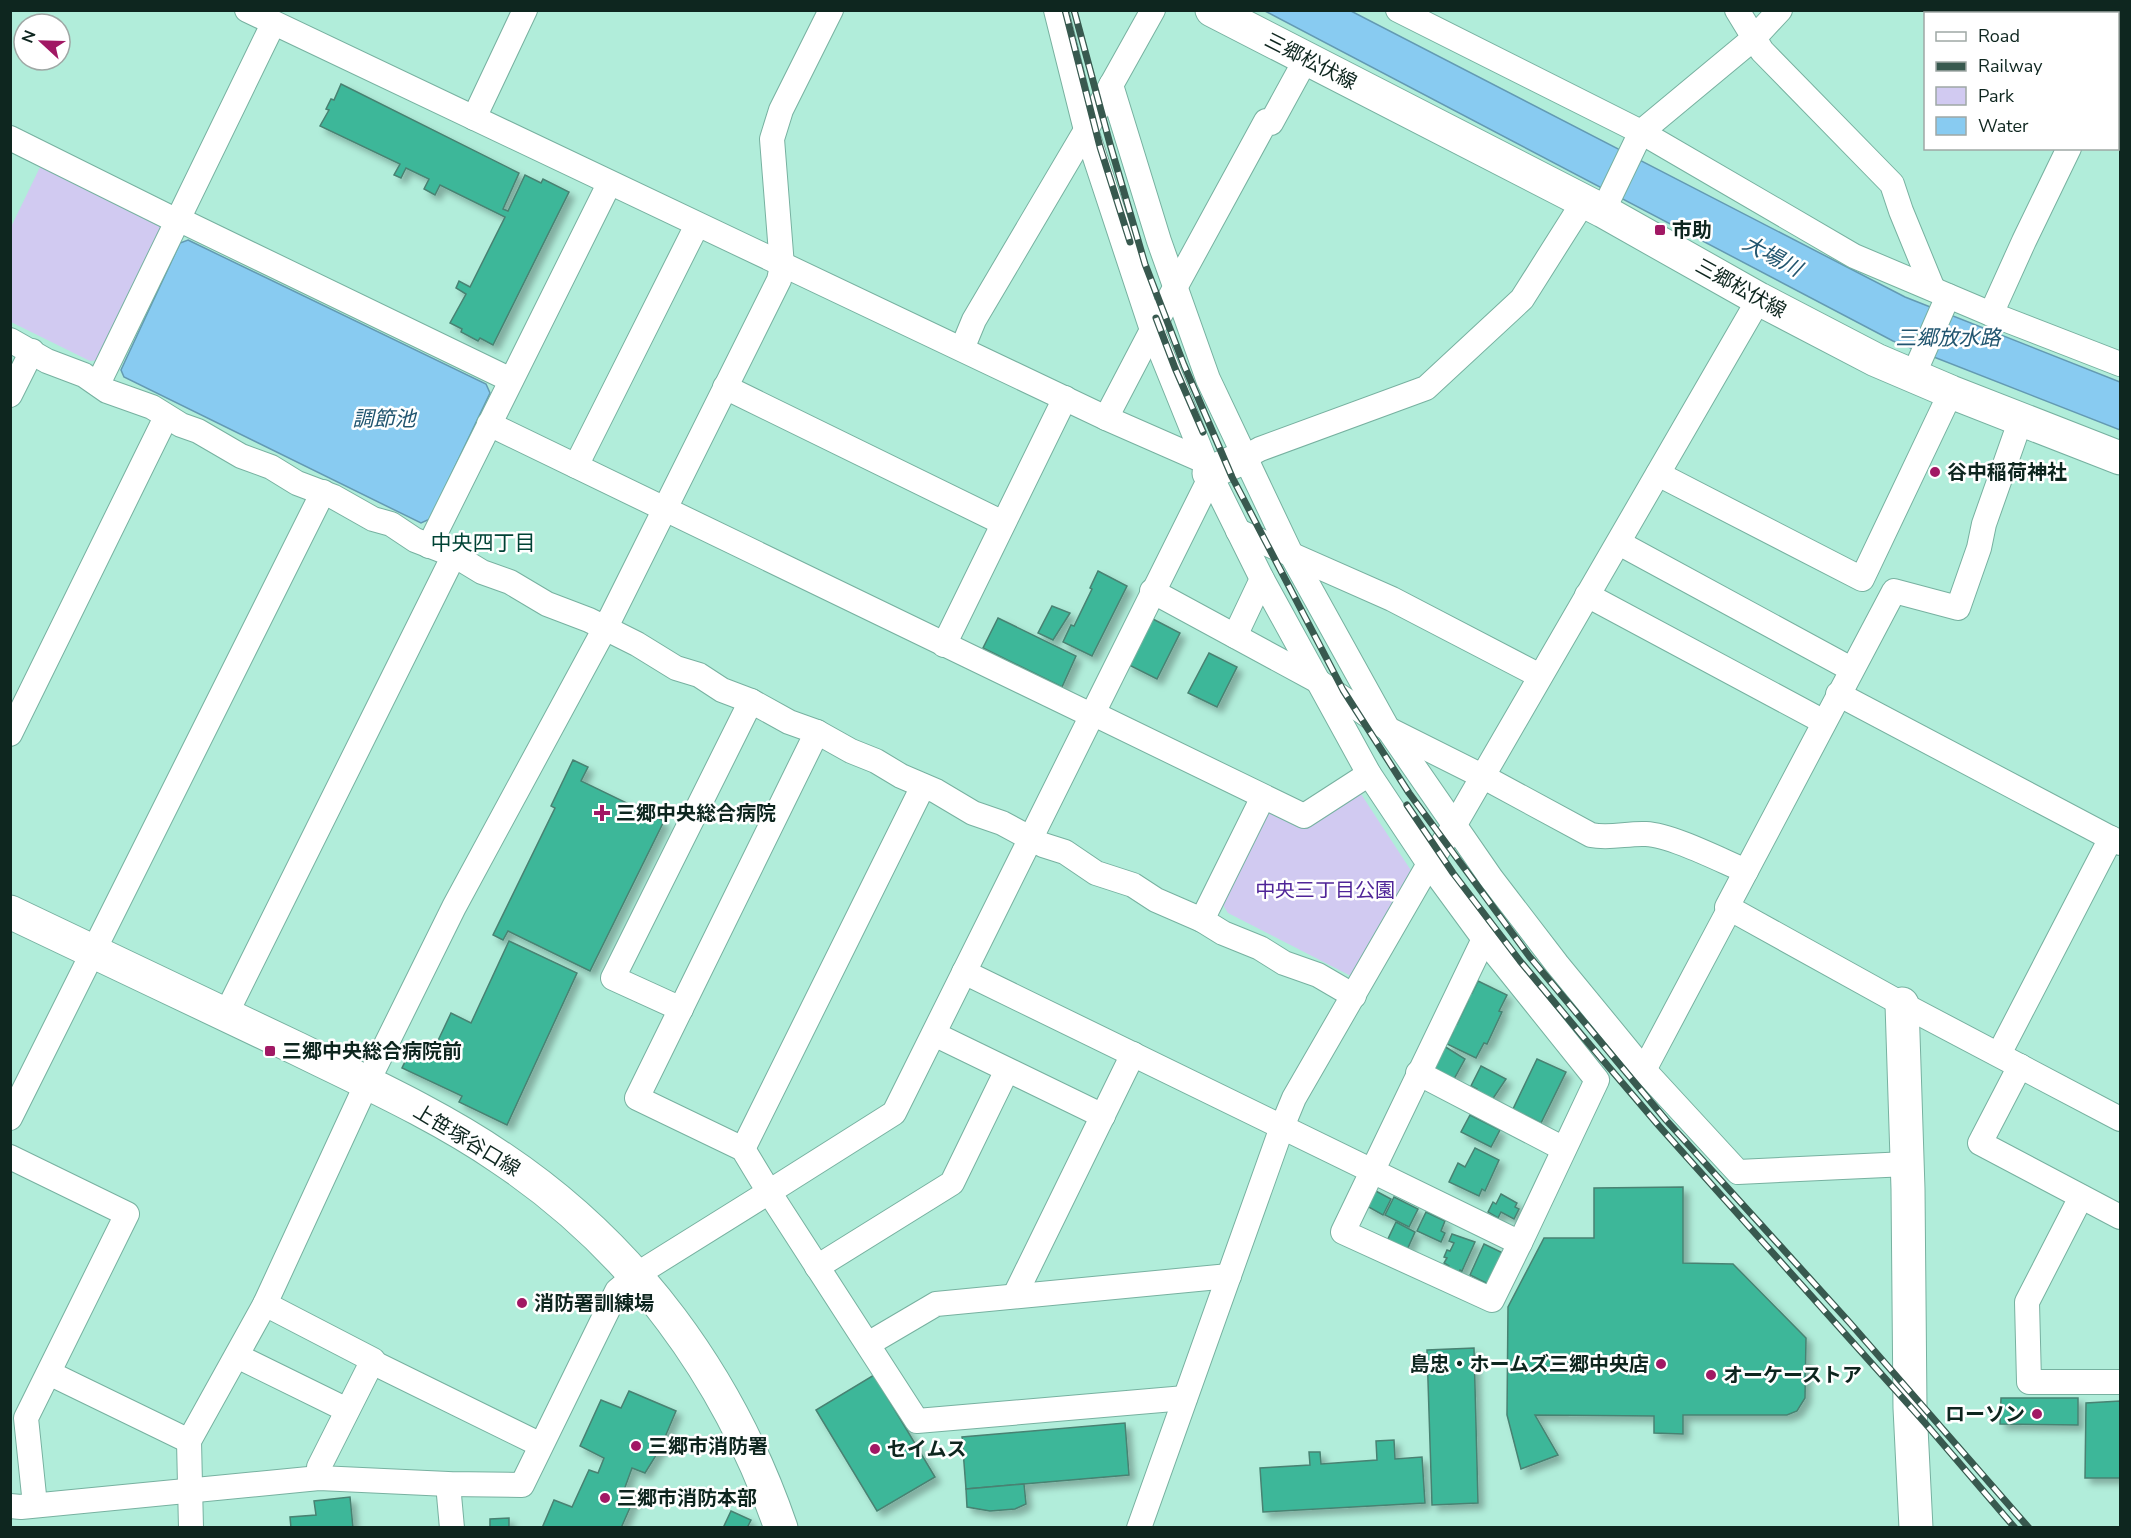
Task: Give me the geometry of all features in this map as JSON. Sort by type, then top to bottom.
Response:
[{"type":"main road","name":"三郷松伏線","points":[[1212,10],[1306,59],[1599,203],[1759,299],[1845,344],[1916,369],[1951,392],[2121,458]]},
{"type":"main road","points":[[1208,470],[1245,457]]},
{"type":"main road","name":"上笹塚谷口線","points":[[10,912],[226,1014],[446,1123],[501,1158],[542,1188],[583,1222],[636,1275],[701,1360],[747,1441],[782,1527]]},
{"type":"main road","points":[[1902,1004],[1907,1164],[1910,1408],[1916,1527]]},
{"type":"street","points":[[247,10],[609,184],[1065,398],[1208,470]]},
{"type":"street","points":[[474,118],[525,10]]},
{"type":"street","points":[[191,1527],[189,1441],[265,1304],[367,1083],[454,907],[604,629],[779,280],[782,266],[772,139],[781,110],[831,10]]},
{"type":"street","points":[[1056,10],[1086,130],[1152,330],[1208,470],[1262,579],[1369,774],[1429,864],[1484,939],[1597,1080],[1492,1300],[1342,1232],[1484,939]]},
{"type":"street","points":[[962,349],[974,320],[1086,130],[1152,10]]},
{"type":"street","points":[[1398,10],[1638,137],[1854,256],[1942,297],[2121,364]]},
{"type":"street","points":[[1737,10],[1762,51],[1892,184],[1901,211],[1942,297],[1916,369]]},
{"type":"street","points":[[1245,457],[1260,449],[1426,388],[1522,299],[1599,203],[1638,137],[1753,39],[1780,10]]},
{"type":"street","points":[[98,384],[273,24]]},
{"type":"street","points":[[1106,418],[1266,121],[1271,123],[1306,59]]},
{"type":"street","points":[[1111,85],[1156,231],[1208,379],[1291,554],[1388,729],[1491,879],[1644,1070],[1738,1172],[1907,1164]]},
{"type":"street","points":[[10,138],[511,381]]},
{"type":"street","points":[[1991,314],[2068,150]]},
{"type":"street","points":[[429,546],[609,184]]},
{"type":"street","points":[[576,466],[697,225]]},
{"type":"street","points":[[1139,1527],[1294,1098],[1759,299]]},
{"type":"street","points":[[10,340],[48,361],[84,375],[107,391],[152,407],[166,417],[198,431],[241,456],[271,467],[297,483],[323,492],[358,512],[390,524],[415,540],[454,555],[482,572],[510,582],[547,604],[637,644],[676,668],[699,675],[722,690],[751,701],[783,719],[817,732],[839,746],[876,761],[902,777],[957,802],[973,813],[1002,823],[1029,838],[1065,852],[1096,873],[1133,885],[1156,900],[1202,920],[1223,933],[1260,948],[1284,963],[1318,975],[1354,996]]},
{"type":"street","points":[[10,395],[32,351]]},
{"type":"street","points":[[725,387],[1004,523]]},
{"type":"street","points":[[1658,474],[1862,579],[1951,392]]},
{"type":"street","points":[[944,645],[1065,398]]},
{"type":"street","points":[[10,734],[166,417]]},
{"type":"street","points":[[2021,419],[1987,514],[1979,548],[1958,608],[1894,591],[1727,906],[1849,972],[1902,1004],[2121,1119]]},
{"type":"street","points":[[489,424],[944,645],[1304,816],[1369,774]]},
{"type":"street","points":[[10,1506],[190,1492],[319,1478],[522,1485],[617,1291],[636,1275],[894,1113],[1152,591],[1208,470]]},
{"type":"street","points":[[10,1118],[323,492]]},
{"type":"street","points":[[1238,531],[1392,599],[1540,676]]},
{"type":"street","points":[[1619,543],[1851,669]]},
{"type":"street","points":[[226,1014],[454,555]]},
{"type":"street","points":[[1235,636],[1262,579]]},
{"type":"street","points":[[1152,591],[1316,680],[1388,729],[1482,776],[1591,835],[1604,838],[1646,834],[1664,838],[1746,871]]},
{"type":"street","points":[[1587,595],[1824,722]]},
{"type":"street","points":[[1838,694],[2116,841],[1999,1054]]},
{"type":"street","points":[[681,1009],[613,978],[751,701]]},
{"type":"street","points":[[817,732],[637,1098],[743,1149],[917,1421],[1185,1398]]},
{"type":"street","points":[[743,1149],[923,786]]},
{"type":"street","points":[[1202,920],[1263,797]]},
{"type":"street","points":[[1644,1070],[1730,908]]},
{"type":"street","points":[[964,972],[1520,1243]]},
{"type":"street","points":[[934,1034],[1103,1116]]},
{"type":"street","points":[[1015,1295],[1132,1054]]},
{"type":"street","points":[[2020,1065],[1980,1143],[2121,1218]]},
{"type":"street","points":[[817,1267],[952,1183],[1007,1070]]},
{"type":"street","points":[[1418,1073],[1564,1149]]},
{"type":"street","points":[[10,1157],[127,1214],[26,1418],[34,1505]]},
{"type":"street","points":[[2081,1197],[2027,1302],[2029,1382],[2121,1382]]},
{"type":"street","points":[[868,1344],[936,1304],[1229,1276]]},
{"type":"street","points":[[265,1304],[373,1360],[372,1362],[542,1445]]},
{"type":"street","points":[[237,1356],[347,1410]]},
{"type":"street","points":[[319,1478],[318,1467],[372,1362]]},
{"type":"street","points":[[49,1373],[189,1441]]},
{"type":"street","points":[[448,1484],[452,1527]]},
{"type":"green space","points":[[42,163],[159,220],[163,230],[98,360],[90,361],[11,322],[11,227]]},
{"type":"green space","name":"中央三丁目公園","points":[[1361,794],[1412,872],[1355,974],[1349,975],[1228,913],[1223,905],[1265,815],[1272,813],[1304,827]]},
{"type":"water","name":"三郷放水路","points":[[1265,11],[1351,11],[1905,297],[2120,382],[2120,430],[1893,341]]},
{"type":"water","name":"調節池","points":[[188,240],[486,384],[490,393],[430,519],[421,523],[124,377],[121,370],[180,243]]},
{"type":"building","points":[[341,84],[519,173],[503,209],[508,211],[525,175],[541,183],[543,179],[569,192],[493,345],[480,338],[478,341],[450,323],[466,294],[456,288],[459,281],[470,287],[505,217],[440,185],[435,195],[424,189],[429,179],[406,168],[401,178],[394,175],[400,164],[320,126],[329,110],[326,109],[331,99],[334,100]]},
{"type":"building","points":[[1098,571],[1127,586],[1092,656],[1063,642],[1071,625],[1074,626]]},
{"type":"building","points":[[1052,606],[1070,613],[1053,640],[1038,633]]},
{"type":"building","points":[[998,618],[1076,656],[1062,687],[983,648]]},
{"type":"building","points":[[1151,618],[1180,633],[1157,679],[1127,664]]},
{"type":"building","points":[[1209,653],[1237,667],[1217,707],[1188,693]]},
{"type":"building","points":[[573,760],[588,767],[581,781],[664,821],[590,971],[508,931],[503,940],[493,935],[555,808],[551,806]]},
{"type":"building","points":[[509,941],[577,973],[507,1125],[459,1102],[462,1096],[402,1068],[415,1041],[434,1049],[451,1013],[471,1023]]},
{"type":"building","points":[[1478,981],[1507,995],[1487,1044],[1484,1043],[1476,1058],[1447,1044],[1453,1032],[1450,1031],[1454,1023],[1457,1024],[1468,1001],[1465,1000],[1469,992],[1472,993]]},
{"type":"building","points":[[1444,1046],[1465,1059],[1454,1079],[1433,1068]]},
{"type":"building","points":[[1537,1059],[1566,1072],[1541,1123],[1513,1109]]},
{"type":"building","points":[[1481,1066],[1506,1079],[1492,1100],[1471,1086]]},
{"type":"building","points":[[1470,1115],[1500,1130],[1491,1147],[1461,1132]]},
{"type":"building","points":[[1475,1148],[1499,1160],[1485,1191],[1482,1189],[1479,1196],[1449,1182],[1458,1163],[1465,1167]]},
{"type":"building","points":[[1683,1187],[1683,1263],[1733,1264],[1806,1338],[1805,1398],[1797,1411],[1787,1415],[1683,1415],[1683,1434],[1654,1433],[1654,1416],[1535,1415],[1558,1455],[1521,1469],[1507,1415],[1508,1307],[1544,1238],[1594,1238],[1594,1188]]},
{"type":"building","points":[[1372,1189],[1391,1199],[1383,1215],[1365,1205]]},
{"type":"building","points":[[1501,1194],[1517,1203],[1515,1207],[1519,1209],[1514,1219],[1501,1212],[1498,1218],[1488,1212],[1493,1202],[1496,1204]]},
{"type":"building","points":[[1394,1197],[1418,1209],[1409,1227],[1385,1215]]},
{"type":"building","points":[[1426,1212],[1445,1221],[1441,1231],[1445,1233],[1441,1242],[1417,1231]]},
{"type":"building","points":[[1396,1222],[1415,1232],[1407,1250],[1387,1241]]},
{"type":"building","points":[[1452,1234],[1475,1242],[1459,1273],[1448,1268],[1449,1266],[1444,1263],[1447,1250],[1450,1251],[1454,1243],[1449,1241]]},
{"type":"building","points":[[1484,1244],[1503,1253],[1488,1284],[1470,1275]]},
{"type":"building","points":[[1474,1348],[1478,1503],[1432,1505],[1427,1350]]},
{"type":"building","points":[[874,1375],[935,1477],[877,1511],[816,1410]]},
{"type":"building","points":[[629,1391],[676,1411],[660,1449],[645,1473],[632,1468],[624,1490],[636,1494],[621,1528],[542,1528],[554,1500],[572,1507],[589,1470],[598,1473],[604,1458],[580,1446],[601,1400],[621,1408]]},
{"type":"building","points":[[2001,1398],[2078,1398],[2078,1425],[2000,1424]]},
{"type":"building","points":[[2120,1401],[2120,1478],[2085,1478],[2086,1403]]},
{"type":"building","points":[[1125,1423],[1129,1475],[966,1489],[962,1437]]},
{"type":"building","points":[[1394,1440],[1395,1459],[1422,1457],[1425,1503],[1263,1512],[1260,1468],[1310,1465],[1309,1452],[1320,1452],[1321,1464],[1377,1460],[1376,1441]]},
{"type":"building","points":[[1024,1484],[1026,1504],[1015,1509],[990,1511],[967,1507],[966,1489]]},
{"type":"building","points":[[350,1497],[353,1528],[291,1528],[290,1517],[316,1515],[314,1501]]},
{"type":"building","points":[[731,1511],[751,1520],[747,1528],[723,1528]]},
{"type":"building","points":[[509,1518],[509,1528],[490,1528],[490,1519]]},
{"type":"railway","points":[[1065,10],[1100,147],[1130,242]]},
{"type":"railway","points":[[1074,10],[1145,264],[1184,365],[1232,477],[1343,690],[1409,793],[1529,956],[1666,1120],[1850,1323],[2029,1528]]},
{"type":"railway","points":[[1156,318],[1203,432]]},
{"type":"railway","points":[[1407,805],[1453,873],[1520,961],[1590,1045],[2015,1528]]},
{"type":"place","name":"市助","points":[[1660,230]]},
{"type":"place","name":"谷中稲荷神社","points":[[1935,472]]},
{"type":"place","name":"三郷中央総合病院","points":[[602,813]]},
{"type":"place","name":"三郷中央総合病院前","points":[[270,1051]]},
{"type":"place","name":"消防署訓練場","points":[[522,1303]]},
{"type":"place","name":"島忠・ホームズ三郷中央店","points":[[1661,1364]]},
{"type":"place","name":"オーケーストア","points":[[1711,1375]]},
{"type":"place","name":"ローソン","points":[[2037,1414]]},
{"type":"place","name":"三郷市消防署","points":[[636,1446]]},
{"type":"place","name":"セイムス","points":[[875,1449]]},
{"type":"place","name":"三郷市消防本部","points":[[605,1498]]},
{"type":"district","name":"中央四丁目","points":[[483,543]]},
{"type":"water label","name":"大場川","points":[[1772,256]]}]
